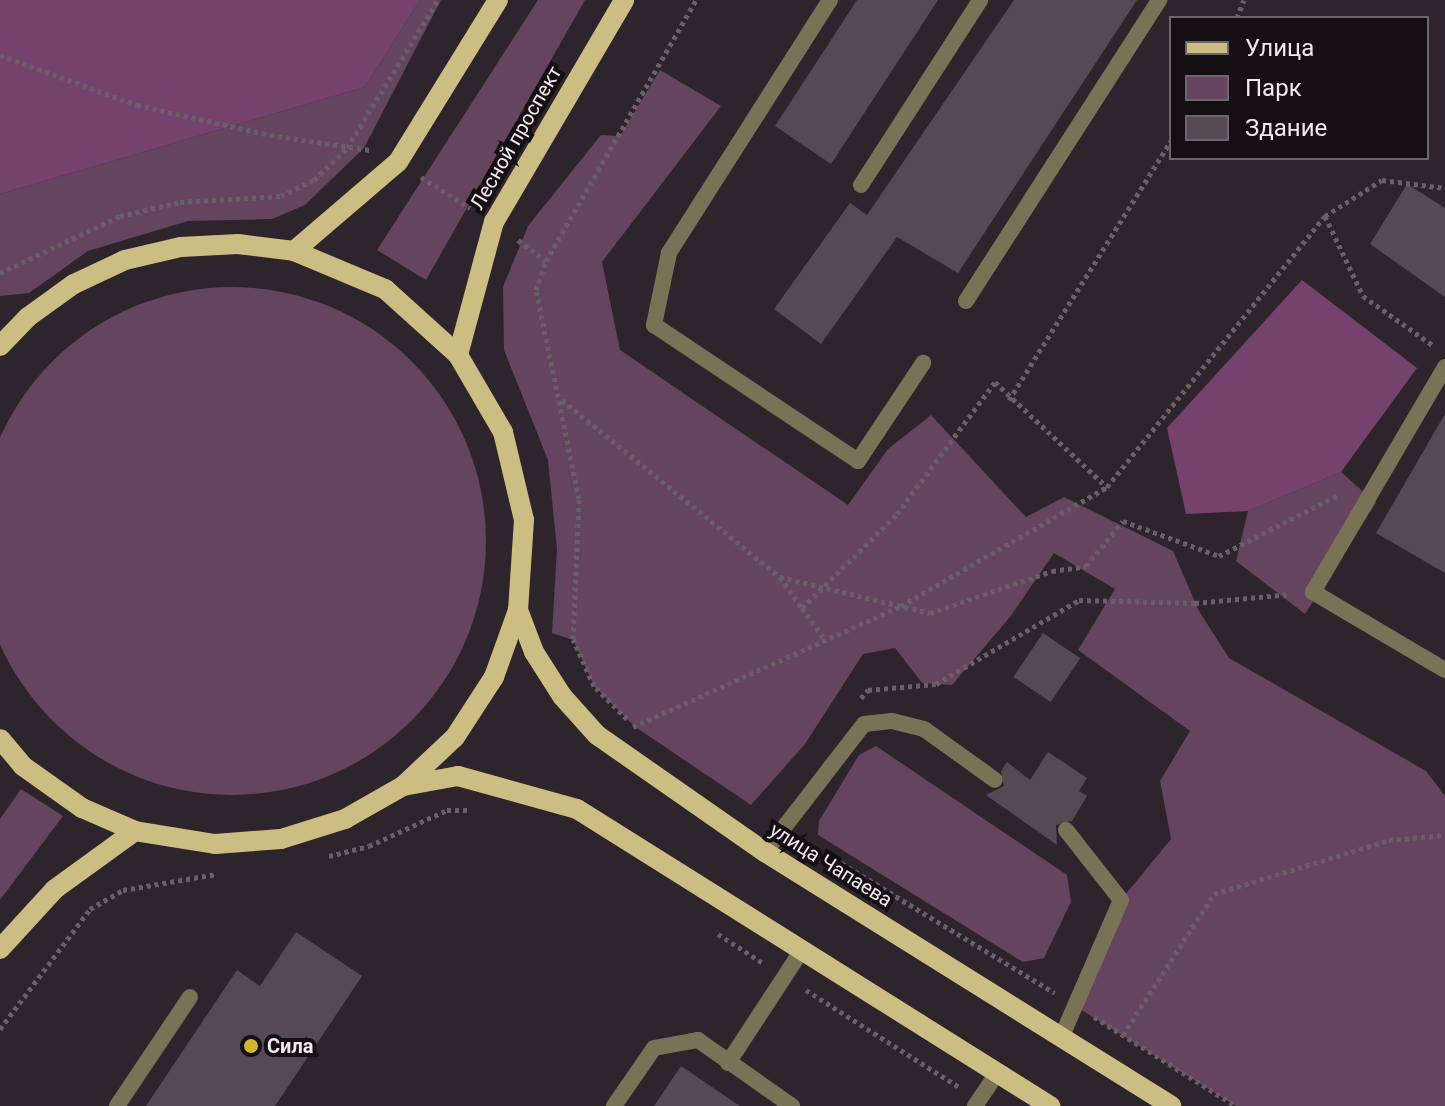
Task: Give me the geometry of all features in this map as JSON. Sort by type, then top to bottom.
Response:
[{"type":"main road","points":[[294,251],[398,162],[498,0]]},
{"type":"main road","name":"Лесной проспект","points":[[458,355],[494,222],[624,0]]},
{"type":"main road","points":[[0,346],[28,317],[74,284],[125,260],[209,245],[294,251],[385,289],[458,355],[503,432],[524,520],[518,610],[494,677],[455,737],[403,786],[345,819],[281,839],[215,844],[135,831],[82,808],[23,766],[0,739]]},
{"type":"main road","name":"улица Чапаева","points":[[518,610],[534,652],[562,696],[617,750],[765,852],[1171,1106]]},
{"type":"main road","points":[[403,786],[458,776],[577,809],[1050,1106]]},
{"type":"main road","points":[[0,949],[55,889],[135,831]]},
{"type":"street","points":[[830,0],[669,253],[654,325],[858,461],[923,363]]},
{"type":"street","points":[[861,185],[980,0]]},
{"type":"street","points":[[966,301],[1159,0]]},
{"type":"street","points":[[1437,365],[1313,592],[1445,670]]},
{"type":"street","points":[[765,852],[864,724],[892,721],[924,729],[995,780]]},
{"type":"street","points":[[1061,1038],[1121,900],[1066,830]]},
{"type":"street","points":[[728,1063],[802,950]]},
{"type":"street","points":[[117,1106],[190,997]]},
{"type":"street","points":[[614,1106],[654,1048],[698,1040],[792,1106]]},
{"type":"street","points":[[977,1103],[997,1073]]},
{"type":"path","points":[[0,273],[120,216],[180,202],[281,196],[314,180],[347,148],[438,0]]},
{"type":"path","points":[[647,735],[594,686],[573,639],[579,499],[562,400],[536,290],[546,261],[696,0]]},
{"type":"path","points":[[0,55],[137,105],[347,148],[364,148],[398,162],[494,222],[546,261]]},
{"type":"path","points":[[1009,400],[1169,144]]},
{"type":"path","points":[[617,750],[634,726],[901,606],[1107,487],[1325,216],[1382,180],[1445,188]]},
{"type":"path","points":[[1325,216],[1363,296],[1445,354]]},
{"type":"path","points":[[1437,365],[1438,349]]},
{"type":"path","points":[[802,608],[897,514],[995,382],[1009,400],[1107,487]]},
{"type":"path","points":[[562,400],[780,577],[824,638]]},
{"type":"path","points":[[780,577],[930,613],[1052,571],[1086,566],[1123,521],[1219,556],[1343,493]]},
{"type":"path","points":[[858,701],[868,690],[936,684],[1079,600],[1211,602],[1313,592]]},
{"type":"path","points":[[317,859],[369,846],[447,810],[478,811]]},
{"type":"path","points":[[1123,1035],[1214,894],[1389,840],[1445,835]]},
{"type":"path","points":[[836,860],[1236,1106]]},
{"type":"path","points":[[0,1029],[90,909],[123,890],[232,872]]},
{"type":"path","points":[[713,931],[977,1103]]},
{"type":"green space","points":[[420,0],[441,0],[364,148],[305,205],[272,219],[188,221],[88,251],[29,293],[0,296],[0,194],[365,87]]},
{"type":"green space","points":[[538,0],[585,0],[426,280],[377,250]]},
{"type":"green space","points":[[660,70],[721,106],[602,262],[620,350],[848,505],[888,449],[931,415],[1026,517],[1064,497],[1173,551],[1199,611],[1229,658],[1426,771],[1445,796],[1445,1106],[1236,1106],[1075,1006],[1121,900],[1171,839],[1160,781],[1190,731],[1078,650],[1115,589],[1054,553],[1010,617],[952,685],[922,683],[895,648],[863,654],[805,744],[751,805],[634,726],[594,686],[573,640],[552,633],[557,549],[548,460],[504,350],[503,287],[528,226],[601,135],[620,136]]},
{"type":"green space","points":[[207,288],[257,288],[329,306],[373,330],[412,361],[456,421],[475,467],[485,516],[485,566],[475,615],[467,638],[443,682],[412,721],[373,752],[329,776],[306,784],[257,794],[207,794],[135,776],[91,752],[52,721],[21,682],[-1,642],[-1,440],[21,400],[52,361],[112,317],[158,298]]},
{"type":"green space","points":[[1341,472],[1376,503],[1305,614],[1236,561],[1248,511]]},
{"type":"green space","points":[[876,746],[1067,875],[1071,902],[1044,958],[1023,962],[818,835],[819,821],[859,755]]},
{"type":"green space","points":[[21,789],[63,816],[0,900],[0,819]]},
{"type":"shaded area","points":[[0,0],[420,0],[365,87],[0,194]]},
{"type":"shaded area","points":[[1302,280],[1417,368],[1341,472],[1248,511],[1186,514],[1167,428]]},
{"type":"building","points":[[857,0],[938,0],[831,164],[775,126]]},
{"type":"building","points":[[1014,0],[1137,0],[958,273],[897,237],[821,344],[774,309],[850,203],[867,215]]},
{"type":"building","points":[[1407,184],[1445,208],[1445,297],[1370,244]]},
{"type":"building","points":[[1445,414],[1445,573],[1376,533]]},
{"type":"building","points":[[1043,633],[1080,658],[1051,702],[1013,677]]},
{"type":"building","points":[[1048,752],[1087,778],[1079,791],[1087,796],[1072,821],[1056,825],[1057,845],[986,795],[1004,786],[1001,771],[1007,762],[1030,780]]},
{"type":"building","name":"Сила","points":[[296,932],[362,976],[275,1106],[146,1106],[237,970],[260,986]]},
{"type":"building","points":[[681,1066],[740,1106],[654,1106]]},
{"type":"place","name":"Сила","points":[[251,1046]]}]
